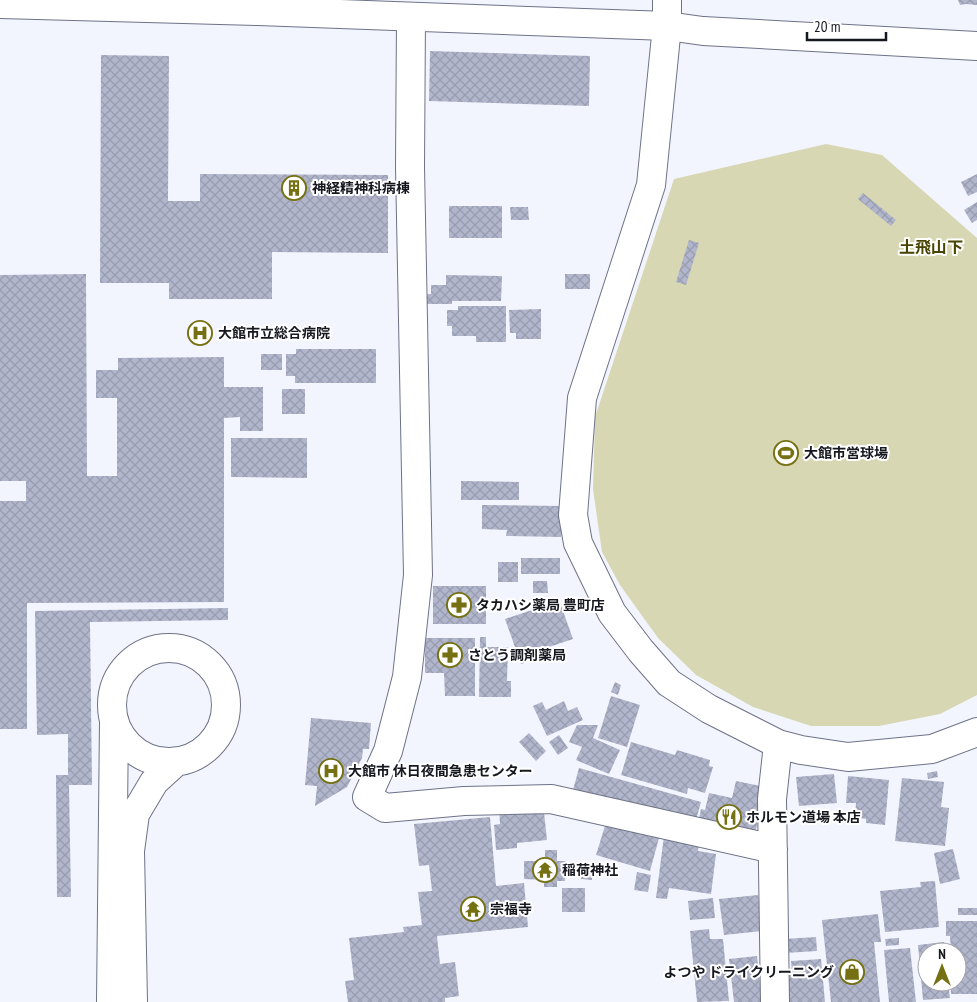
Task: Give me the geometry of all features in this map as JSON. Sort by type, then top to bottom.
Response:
[{"type":"street","points":[[0,4],[259,6],[411,17],[667,13],[703,31],[977,46]]},
{"type":"street","points":[[667,13],[651,184],[582,398],[573,515],[578,543],[612,613],[641,651],[669,683],[709,709],[778,744],[801,750],[848,757],[932,749],[977,732]]},
{"type":"street","points":[[411,17],[410,167],[418,575],[407,678],[388,751],[368,797],[385,808],[464,801],[551,798],[773,849]]},
{"type":"street","points":[[111,1002],[114,721],[112,704],[115,686],[124,670],[136,658],[152,650],[170,648],[188,651],[203,659],[216,671],[224,689],[227,709],[222,728],[211,744],[194,756],[176,762],[154,782],[134,814],[130,851],[133,1002]]},
{"type":"street","points":[[114,721],[123,739],[138,752],[156,760],[176,762]]},
{"type":"street","points":[[775,1002],[772,799],[778,744]]},
{"type":"green space","name":"大館市営球場","points":[[826,144],[882,155],[977,238],[977,695],[940,714],[879,726],[811,726],[753,707],[696,675],[658,638],[620,585],[602,552],[593,489],[595,417],[674,179]]},
{"type":"building","points":[[958,0],[977,0],[977,5],[960,5]]},
{"type":"building","points":[[430,51],[590,56],[589,106],[429,101]]},
{"type":"building","name":"神経精神科病棟","points":[[101,55],[169,56],[168,201],[200,201],[200,174],[388,175],[388,253],[272,252],[272,299],[169,299],[169,283],[100,283]]},
{"type":"building","points":[[977,174],[977,192],[968,196],[961,182]]},
{"type":"building","points":[[863,193],[896,220],[891,226],[858,199]]},
{"type":"building","points":[[977,202],[977,220],[972,223],[964,210]]},
{"type":"building","points":[[449,206],[502,206],[502,238],[449,238]]},
{"type":"building","points":[[510,207],[528,207],[529,220],[511,220]]},
{"type":"building","points":[[689,240],[699,243],[686,285],[676,282]]},
{"type":"building","name":"大館市立総合病院","points":[[86,274],[87,476],[117,476],[117,398],[96,398],[96,370],[118,370],[118,358],[224,357],[224,387],[263,387],[263,431],[240,431],[240,417],[224,418],[224,602],[27,603],[27,729],[0,729],[0,501],[26,501],[26,481],[0,481],[0,275]]},
{"type":"building","points":[[565,274],[590,274],[590,289],[565,289]]},
{"type":"building","points":[[446,275],[502,276],[501,301],[452,301],[452,304],[426,304],[426,294],[431,294],[431,285],[446,285]]},
{"type":"building","points":[[458,306],[506,306],[506,342],[476,342],[476,336],[452,336],[452,326],[447,326],[447,310],[458,310]]},
{"type":"building","points":[[541,309],[541,339],[516,339],[516,333],[510,333],[509,310]]},
{"type":"building","points":[[296,349],[376,349],[376,383],[295,383],[295,376],[286,376],[286,354],[296,354]]},
{"type":"building","points":[[261,354],[282,354],[282,370],[261,370]]},
{"type":"building","points":[[282,389],[305,389],[305,414],[282,414]]},
{"type":"building","points":[[231,438],[307,438],[307,478],[231,477]]},
{"type":"building","points":[[461,481],[519,482],[519,500],[461,500]]},
{"type":"building","points":[[482,505],[562,506],[561,537],[506,536],[507,530],[482,529]]},
{"type":"building","points":[[521,558],[560,558],[560,574],[521,574]]},
{"type":"building","points":[[498,562],[518,562],[518,582],[498,582]]},
{"type":"building","points":[[533,581],[547,581],[548,593],[533,593]]},
{"type":"building","name":"タカハシ薬局 豊町店","points":[[433,586],[486,586],[486,624],[433,624]]},
{"type":"building","points":[[558,597],[573,639],[546,648],[548,655],[521,664],[505,619],[541,607],[540,603]]},
{"type":"building","points":[[228,608],[228,620],[90,622],[92,785],[69,785],[71,897],[57,897],[56,775],[68,775],[68,734],[37,735],[35,611]]},
{"type":"building","points":[[480,637],[486,637],[486,647],[508,647],[507,681],[511,681],[511,697],[479,697]]},
{"type":"building","name":"さとう調剤薬局","points":[[425,638],[475,638],[475,696],[445,696],[444,673],[425,673]]},
{"type":"building","points":[[615,682],[621,685],[618,695],[611,692]]},
{"type":"building","points":[[611,696],[640,705],[627,747],[598,738]]},
{"type":"building","points":[[564,701],[568,711],[577,707],[583,720],[547,736],[533,706],[542,702],[546,710]]},
{"type":"building","name":"大館市 休日夜間急患センター","points":[[311,718],[371,723],[369,749],[363,749],[362,758],[347,787],[315,806],[317,786],[305,785]]},
{"type":"building","points":[[577,725],[598,725],[593,738],[620,750],[609,774],[576,760],[582,747],[569,742]]},
{"type":"building","points":[[529,733],[546,751],[536,761],[519,742]]},
{"type":"building","points":[[559,735],[568,748],[558,755],[549,742]]},
{"type":"building","points":[[631,742],[675,755],[677,750],[710,760],[709,766],[713,767],[705,793],[688,788],[687,794],[621,775]]},
{"type":"building","points":[[579,768],[701,802],[694,827],[573,790]]},
{"type":"building","points":[[937,771],[938,777],[928,779],[927,773]]},
{"type":"building","points":[[834,774],[837,803],[799,806],[796,777]]},
{"type":"building","points":[[848,776],[889,780],[885,825],[866,823],[866,819],[855,817],[856,803],[846,803]]},
{"type":"building","points":[[902,778],[944,782],[941,807],[949,808],[945,846],[895,841]]},
{"type":"building","name":"ホルモン道場 本店","points":[[736,781],[765,787],[754,839],[698,823],[701,809],[705,810],[709,793],[732,798]]},
{"type":"building","points":[[543,803],[547,840],[517,843],[517,848],[496,850],[494,825],[500,824],[499,807]]},
{"type":"building","points":[[608,816],[659,838],[650,871],[596,855]]},
{"type":"building","name":"宗福寺","points":[[490,817],[496,886],[524,883],[528,927],[437,936],[440,964],[455,962],[459,996],[445,998],[445,1002],[348,1002],[345,981],[354,980],[349,938],[404,932],[403,927],[422,925],[418,892],[432,891],[429,865],[419,866],[414,824]]},
{"type":"building","points":[[664,836],[699,840],[698,851],[716,854],[711,894],[669,888],[667,899],[656,898]]},
{"type":"building","points":[[953,849],[960,879],[940,884],[934,853]]},
{"type":"building","name":"稲荷神社","points":[[545,850],[557,850],[557,861],[566,861],[565,881],[557,881],[557,887],[544,887],[544,880],[524,879],[524,861],[545,861]]},
{"type":"building","points":[[581,865],[592,865],[592,880],[581,879]]},
{"type":"building","points":[[637,872],[651,875],[648,892],[634,890]]},
{"type":"building","points":[[935,881],[939,927],[885,932],[880,891],[921,887],[920,882]]},
{"type":"building","points":[[562,888],[585,888],[585,912],[562,912]]},
{"type":"building","points":[[758,895],[762,931],[724,935],[719,899]]},
{"type":"building","points":[[713,898],[715,918],[690,920],[688,901]]},
{"type":"building","points":[[958,908],[977,908],[977,915],[958,915]]},
{"type":"building","name":"よつや ドライクリーニング","points":[[878,914],[881,942],[874,942],[880,1002],[831,1002],[822,920]]},
{"type":"building","points":[[946,921],[977,921],[977,994],[951,994],[951,992],[967,992],[967,942],[950,942],[950,936],[946,936]]},
{"type":"building","points":[[709,929],[710,939],[723,939],[729,1001],[697,1002],[690,931]]},
{"type":"building","points":[[816,937],[817,951],[785,953],[784,939]]},
{"type":"building","points":[[899,938],[899,945],[886,946],[885,939]]},
{"type":"building","points":[[910,948],[916,1002],[889,1002],[884,950]]},
{"type":"building","points":[[757,956],[762,1002],[734,1002],[729,959]]},
{"type":"building","points":[[821,959],[825,1002],[789,1002],[786,973],[792,973],[791,961]]},
{"type":"building","points":[[922,992],[949,992],[950,998],[923,1000]]},
{"type":"place","name":"神経精神科病棟","points":[[294,188]]},
{"type":"place","name":"大館市立総合病院","points":[[200,333]]},
{"type":"place","name":"大館市営球場","points":[[786,453]]},
{"type":"place","name":"タカハシ薬局 豊町店","points":[[459,605]]},
{"type":"place","name":"さとう調剤薬局","points":[[450,655]]},
{"type":"place","name":"大館市 休日夜間急患センター","points":[[331,771]]},
{"type":"place","name":"ホルモン道場 本店","points":[[729,817]]},
{"type":"place","name":"稲荷神社","points":[[545,870]]},
{"type":"place","name":"宗福寺","points":[[473,909]]},
{"type":"place","name":"よつや ドライクリーニング","points":[[852,972]]},
{"type":"district","name":"土飛山下","points":[[931,247]]}]
